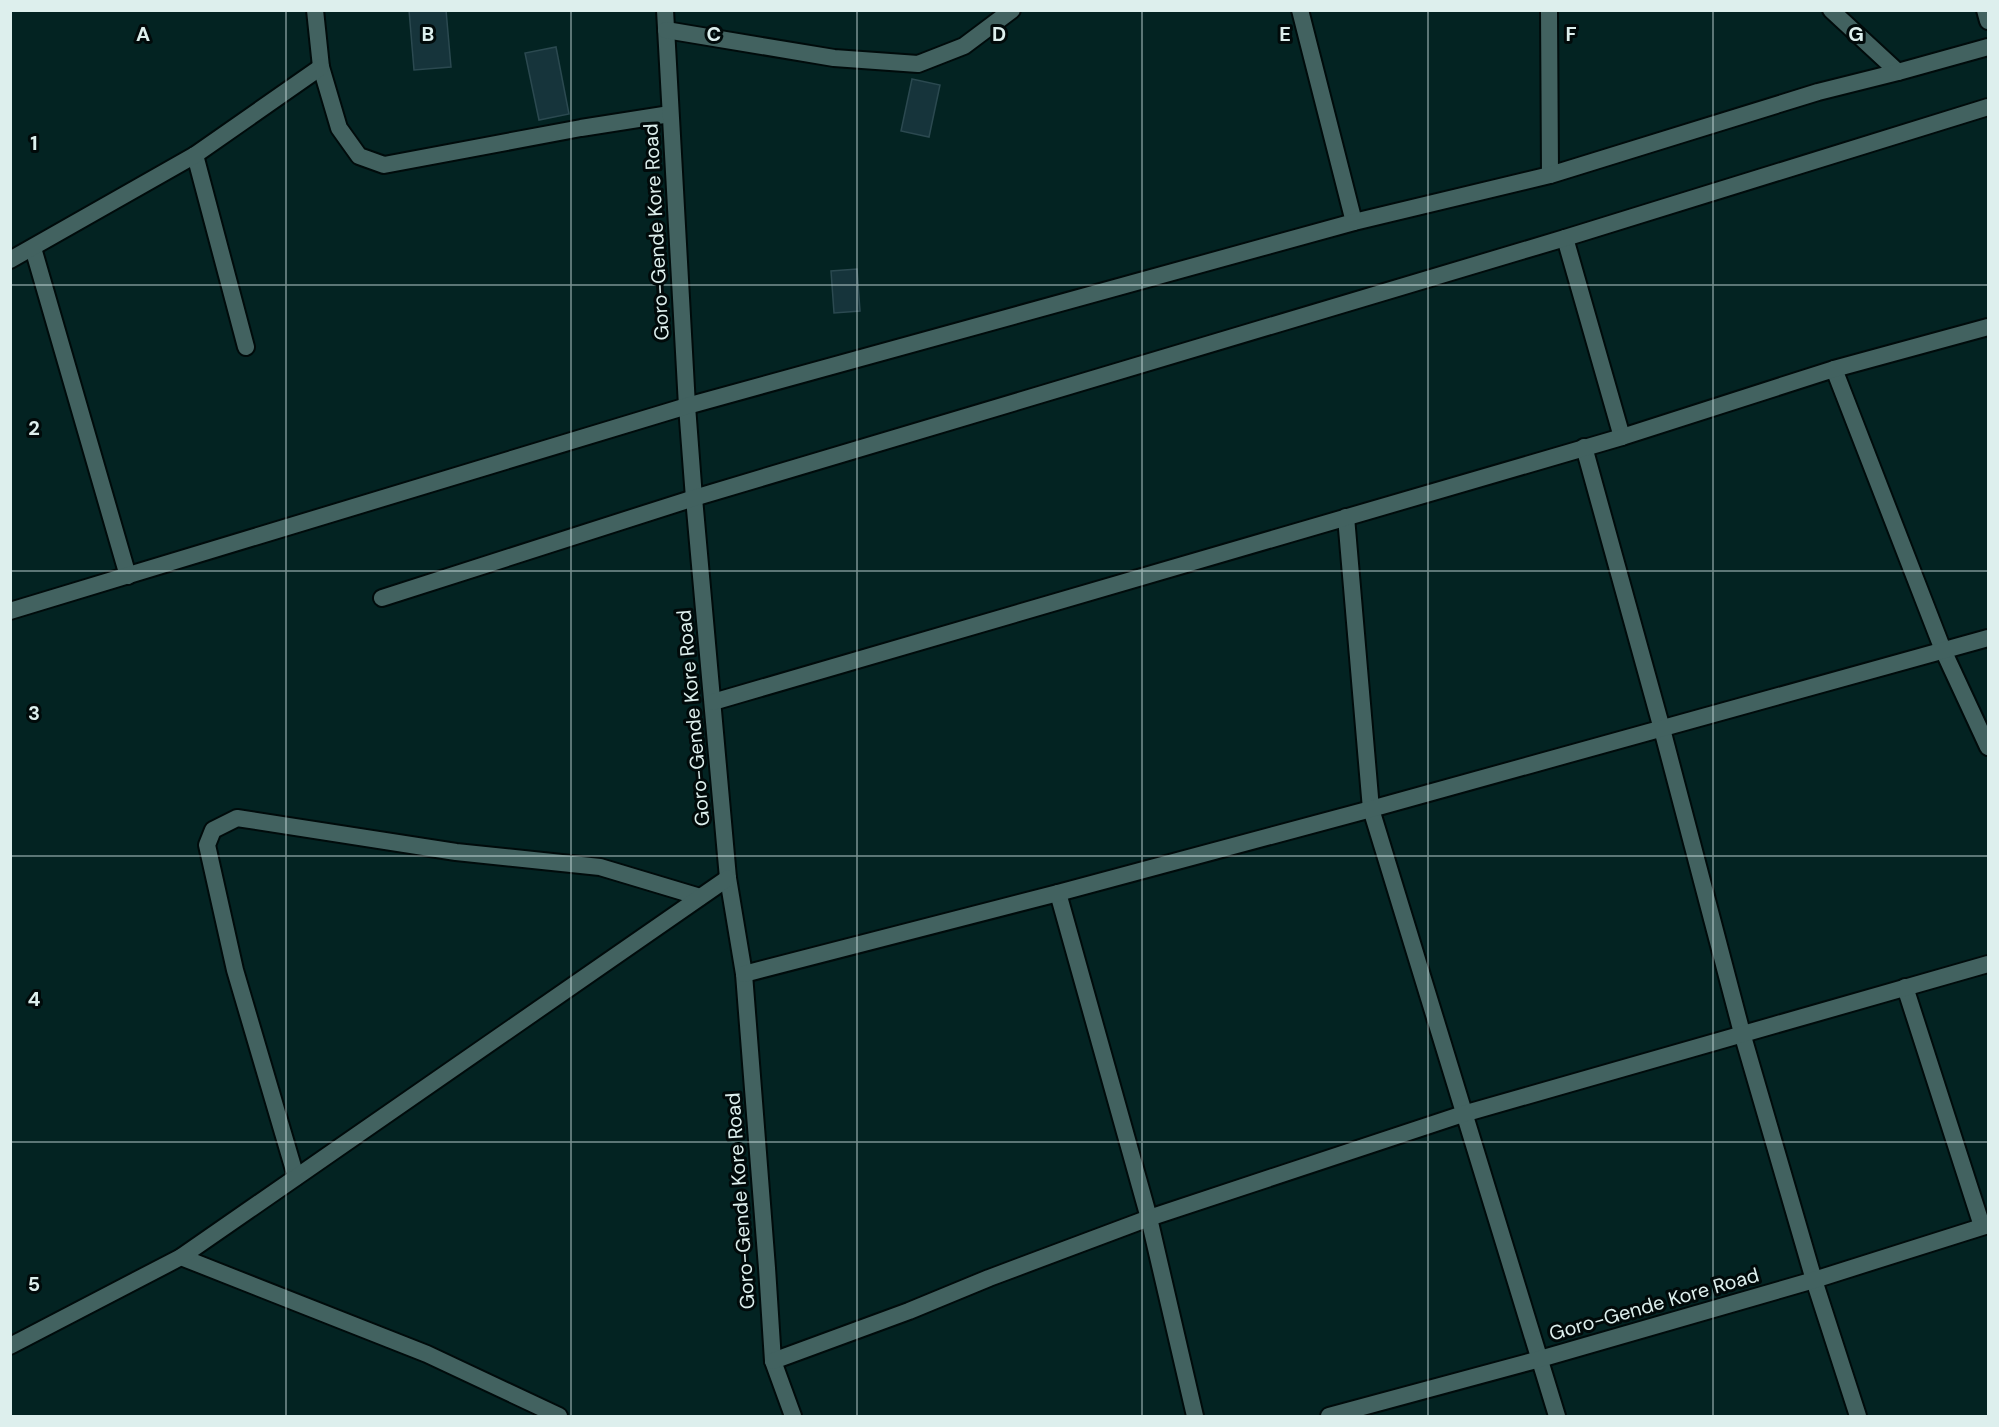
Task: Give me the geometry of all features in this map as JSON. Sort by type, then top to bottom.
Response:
[{"type":"street","points":[[315,10],[321,67],[339,128],[359,156],[384,165],[581,128],[670,114]]},
{"type":"street","name":"Goro-Gende Kore Road","points":[[665,10],[687,406],[728,878],[744,974],[773,1361],[793,1416]]},
{"type":"street","points":[[666,30],[834,58],[918,64],[964,45],[1012,10]]},
{"type":"street","points":[[1300,10],[1354,222]]},
{"type":"street","points":[[1549,10],[1550,175]]},
{"type":"street","points":[[1831,10],[1898,72]]},
{"type":"street","points":[[1985,10],[1989,21]]},
{"type":"street","points":[[10,611],[687,406],[1354,222],[1550,175],[1818,92],[1989,46]]},
{"type":"street","points":[[10,260],[195,155],[321,67]]},
{"type":"street","points":[[382,598],[694,498],[1565,238],[1989,107]]},
{"type":"street","points":[[195,155],[246,347]]},
{"type":"street","points":[[1565,238],[1622,437]]},
{"type":"street","points":[[33,248],[128,576]]},
{"type":"street","points":[[714,702],[1622,437],[1834,369],[1989,327]]},
{"type":"street","points":[[1834,369],[1943,650],[1989,747]]},
{"type":"street","points":[[1584,447],[1662,729],[1742,1034],[1814,1280],[1858,1416]]},
{"type":"street","points":[[1346,517],[1371,810],[1557,1416]]},
{"type":"street","points":[[744,974],[1371,810],[1989,638]]},
{"type":"street","points":[[296,1177],[235,970],[217,895],[207,845],[213,830],[237,818],[456,852],[600,867],[700,897]]},
{"type":"street","points":[[10,1346],[181,1257],[728,878]]},
{"type":"street","points":[[1058,893],[1149,1218],[1195,1416]]},
{"type":"street","points":[[773,1361],[1149,1218],[1463,1114],[1989,964]]},
{"type":"street","points":[[1905,987],[1985,1226]]},
{"type":"street","name":"Goro-Gende Kore Road","points":[[1329,1416],[1540,1359],[1814,1280],[1985,1226]]},
{"type":"street","points":[[181,1257],[427,1354],[559,1416]]},
{"type":"building","points":[[409,10],[446,10],[451,67],[414,70]]},
{"type":"building","points":[[556,47],[569,114],[539,120],[525,53]]},
{"type":"building","points":[[912,79],[940,85],[929,137],[901,131]]},
{"type":"building","points":[[857,269],[860,311],[834,313],[831,271]]}]
